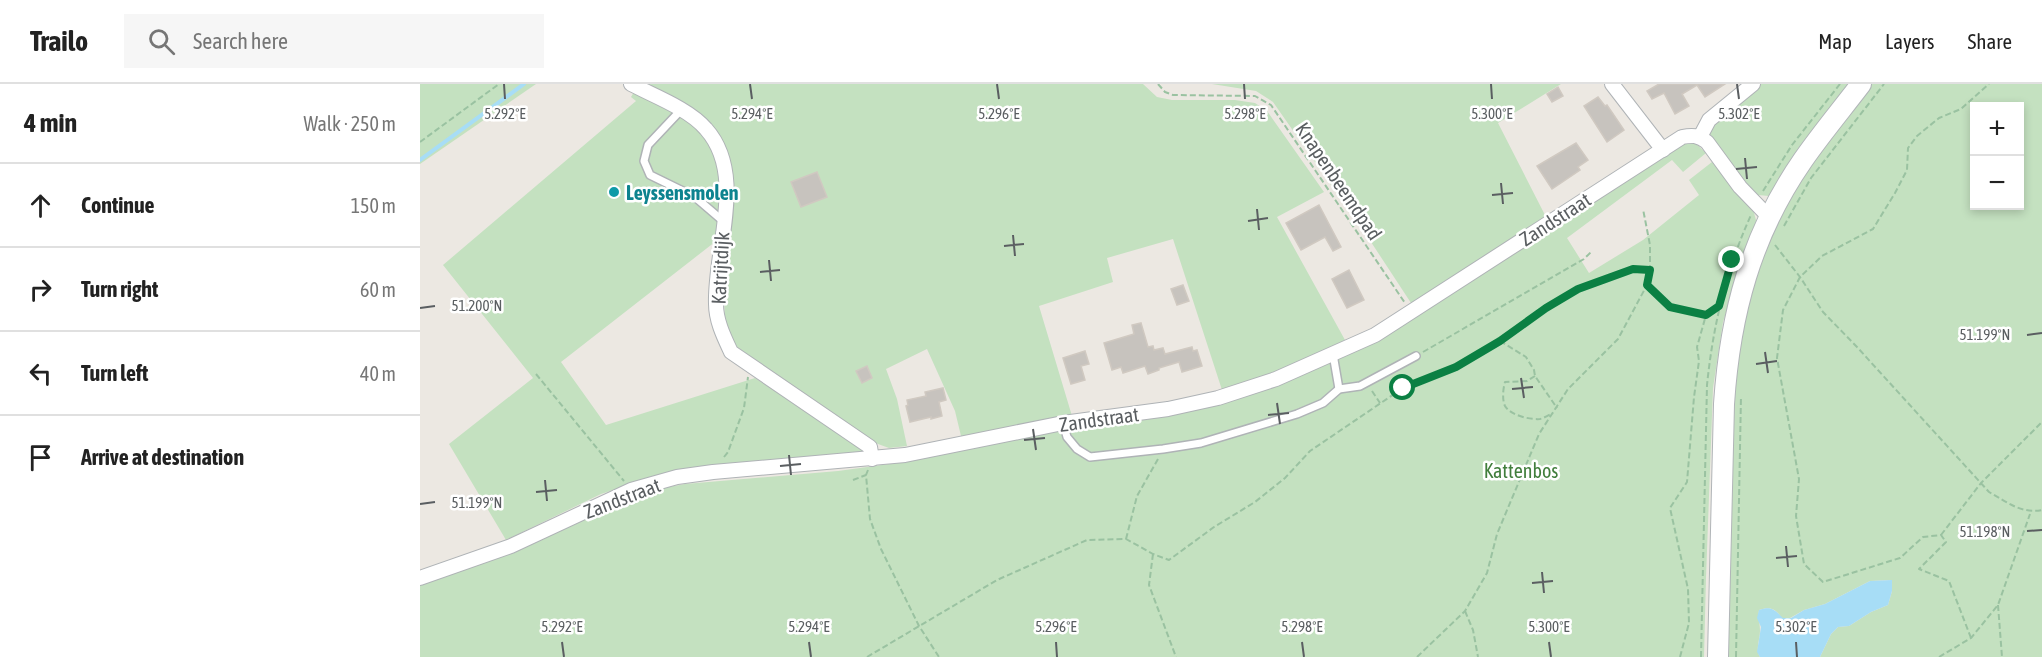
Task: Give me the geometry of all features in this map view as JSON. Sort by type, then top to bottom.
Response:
[{"type":"main road","points":[[1718,657],[1726,370],[1744,279],[1770,215],[1803,160],[1861,84]]},
{"type":"street","name":"Katrijtdijk","points":[[631,84],[681,110],[706,129],[717,147],[726,172],[727,195],[716,304],[720,328],[731,352],[870,447],[872,459]]},
{"type":"street","points":[[1612,84],[1663,150]]},
{"type":"street","points":[[1754,84],[1709,120],[1700,137],[1716,153],[1740,187],[1770,215]]},
{"type":"street","name":"Zandstraat","points":[[420,578],[511,546],[631,490],[677,477],[905,454],[1063,423],[1168,409],[1218,398],[1276,379],[1375,335],[1682,137],[1691,135],[1700,137]]},
{"type":"lane","points":[[681,110],[648,145],[644,161],[650,175],[695,197],[723,221]]},
{"type":"lane","points":[[1333,354],[1339,389]]},
{"type":"lane","points":[[1063,423],[1067,437],[1077,449],[1090,457],[1201,443],[1297,414],[1323,403],[1339,389],[1360,386],[1416,357]]},
{"type":"path","points":[[420,142],[499,84]]},
{"type":"path","name":"Knapenbeemdpad","points":[[1158,84],[1165,92],[1173,95],[1255,96],[1270,105],[1412,312]]},
{"type":"path","points":[[1680,657],[1689,623],[1688,589],[1670,508],[1687,482],[1699,361],[1697,347],[1706,315],[1719,306],[1732,260],[1770,215],[1811,178],[1884,84]]},
{"type":"path","points":[[1989,84],[1960,109],[1939,118],[1917,136],[1908,148],[1907,170],[1873,229],[1822,256],[1800,277],[1783,310],[1777,358],[1799,479],[1796,516],[1804,564],[1823,582],[1900,558],[1923,537],[1941,535],[1981,483],[2042,422]]},
{"type":"path","points":[[1418,657],[1465,610],[1486,573],[1497,534],[1539,434],[1568,389],[1618,339],[1647,285],[1650,270],[1650,245],[1643,209]]},
{"type":"path","points":[[1771,254],[1775,245],[1823,312],[1989,492],[2017,508],[2031,512],[2042,510]]},
{"type":"path","points":[[1416,357],[1584,260],[1591,252]]},
{"type":"path","points":[[867,657],[997,580],[1087,540],[1126,539],[1169,560],[1214,527],[1256,502],[1285,478],[1310,451],[1403,388],[1456,367],[1578,289],[1633,269],[1650,270]]},
{"type":"path","points":[[1647,285],[1670,307],[1706,315]]},
{"type":"path","points":[[1500,341],[1526,357],[1535,376],[1557,408]]},
{"type":"path","points":[[713,472],[728,452],[744,408],[749,366]]},
{"type":"path","points":[[536,374],[631,490]]},
{"type":"path","points":[[1535,376],[1527,381],[1505,382],[1503,393],[1505,406],[1512,413],[1528,417],[1540,418],[1553,413]]},
{"type":"path","points":[[1367,382],[1380,403]]},
{"type":"path","points":[[1736,657],[1742,396]]},
{"type":"path","points":[[1126,539],[1137,496],[1163,449]]},
{"type":"path","points":[[872,459],[866,475],[870,519],[881,549],[919,626],[939,657]]},
{"type":"path","points":[[853,480],[866,475]]},
{"type":"path","points":[[1939,657],[1971,638],[1998,605],[2031,512]]},
{"type":"path","points":[[1941,535],[1946,542],[1919,569],[1949,581],[1971,638]]},
{"type":"path","points":[[1153,554],[1149,585],[1176,657]]},
{"type":"path","points":[[1998,605],[2002,657]]},
{"type":"path","points":[[1465,610],[1473,630],[1478,657]]},
{"type":"green space","points":[[420,84],[536,84],[420,164]]},
{"type":"green space","points":[[639,84],[1143,84],[1157,97],[1172,100],[1235,100],[1255,103],[1267,111],[1324,192],[1277,217],[1345,340],[1285,368],[1222,390],[1173,239],[1107,258],[1113,282],[1039,306],[1072,416],[961,436],[955,411],[927,349],[886,369],[897,399],[907,446],[889,448],[878,444],[805,399],[740,354],[725,323],[723,273],[730,196],[718,137]]},
{"type":"green space","points":[[1212,84],[1561,84],[1498,123],[1546,217],[1413,306],[1273,102],[1256,91]]},
{"type":"green space","points":[[1761,84],[1853,84],[1777,191],[1769,196],[1758,195],[1736,172],[1716,145],[1707,127]]},
{"type":"green space","points":[[1870,84],[2042,84],[2042,657],[1820,657],[1831,634],[1838,627],[1849,626],[1871,612],[1888,605],[1892,591],[1891,580],[1870,581],[1825,604],[1804,610],[1790,618],[1782,618],[1770,608],[1759,610],[1760,657],[1727,657],[1732,387],[1736,342],[1771,227],[1800,176]]},
{"type":"green space","points":[[634,92],[700,128],[714,149],[722,190],[720,238],[561,362],[606,425],[755,378],[863,448],[864,454],[667,472],[601,494],[506,540],[449,444],[533,378],[443,265],[636,101],[631,97]]},
{"type":"green space","name":"Kattenbos","points":[[1690,138],[1706,153],[1683,172],[1672,160],[1567,238],[1589,273],[1643,240],[1699,195],[1689,180],[1712,162],[1753,209],[1757,224],[1723,322],[1713,388],[1704,657],[420,657],[420,583],[624,500],[657,489],[685,484],[838,471],[889,464],[1073,428],[1144,420],[1227,401],[1379,337],[1556,228]]},
{"type":"water","points":[[1892,580],[1888,605],[1871,612],[1849,626],[1838,627],[1831,634],[1820,657],[1760,657],[1757,652],[1761,627],[1757,618],[1759,610],[1769,608],[1775,610],[1783,618],[1791,618],[1870,581]]},
{"type":"building","points":[[1659,84],[1725,84],[1705,97],[1697,85],[1682,94],[1689,106],[1675,114],[1664,93],[1652,99],[1647,91]]},
{"type":"building","points":[[1558,87],[1563,96],[1552,102],[1547,94]]},
{"type":"building","points":[[1598,97],[1605,106],[1607,105],[1624,130],[1607,142],[1584,106]]},
{"type":"building","points":[[1576,143],[1588,160],[1578,167],[1580,170],[1552,189],[1537,166]]},
{"type":"building","points":[[817,172],[827,197],[801,207],[791,182]]},
{"type":"building","points":[[1319,205],[1341,247],[1333,251],[1325,237],[1301,250],[1286,223]]},
{"type":"building","points":[[1349,270],[1364,300],[1347,308],[1332,279]]},
{"type":"building","points":[[1183,285],[1189,301],[1177,305],[1171,289]]},
{"type":"building","points":[[1141,323],[1148,347],[1153,346],[1154,350],[1163,348],[1165,354],[1192,347],[1193,351],[1197,350],[1202,366],[1182,372],[1179,362],[1148,374],[1145,366],[1123,373],[1121,367],[1112,370],[1104,343],[1134,334],[1132,325]]},
{"type":"building","points":[[1085,351],[1089,364],[1081,366],[1085,380],[1071,384],[1063,358]]},
{"type":"building","points":[[867,366],[872,378],[862,383],[856,371]]},
{"type":"building","points":[[943,388],[946,400],[939,402],[942,416],[910,422],[906,406],[908,405],[907,400],[926,396],[925,392]]},
{"type":"waterway","points":[[420,160],[524,84]]},
{"type":"place","name":"Leyssensmolen","points":[[614,192]]},
{"type":"route","points":[[1403,388],[1456,367],[1512,334],[1546,308],[1578,289],[1633,269],[1650,270],[1647,285],[1670,307],[1706,315],[1719,306],[1732,260]]}]
